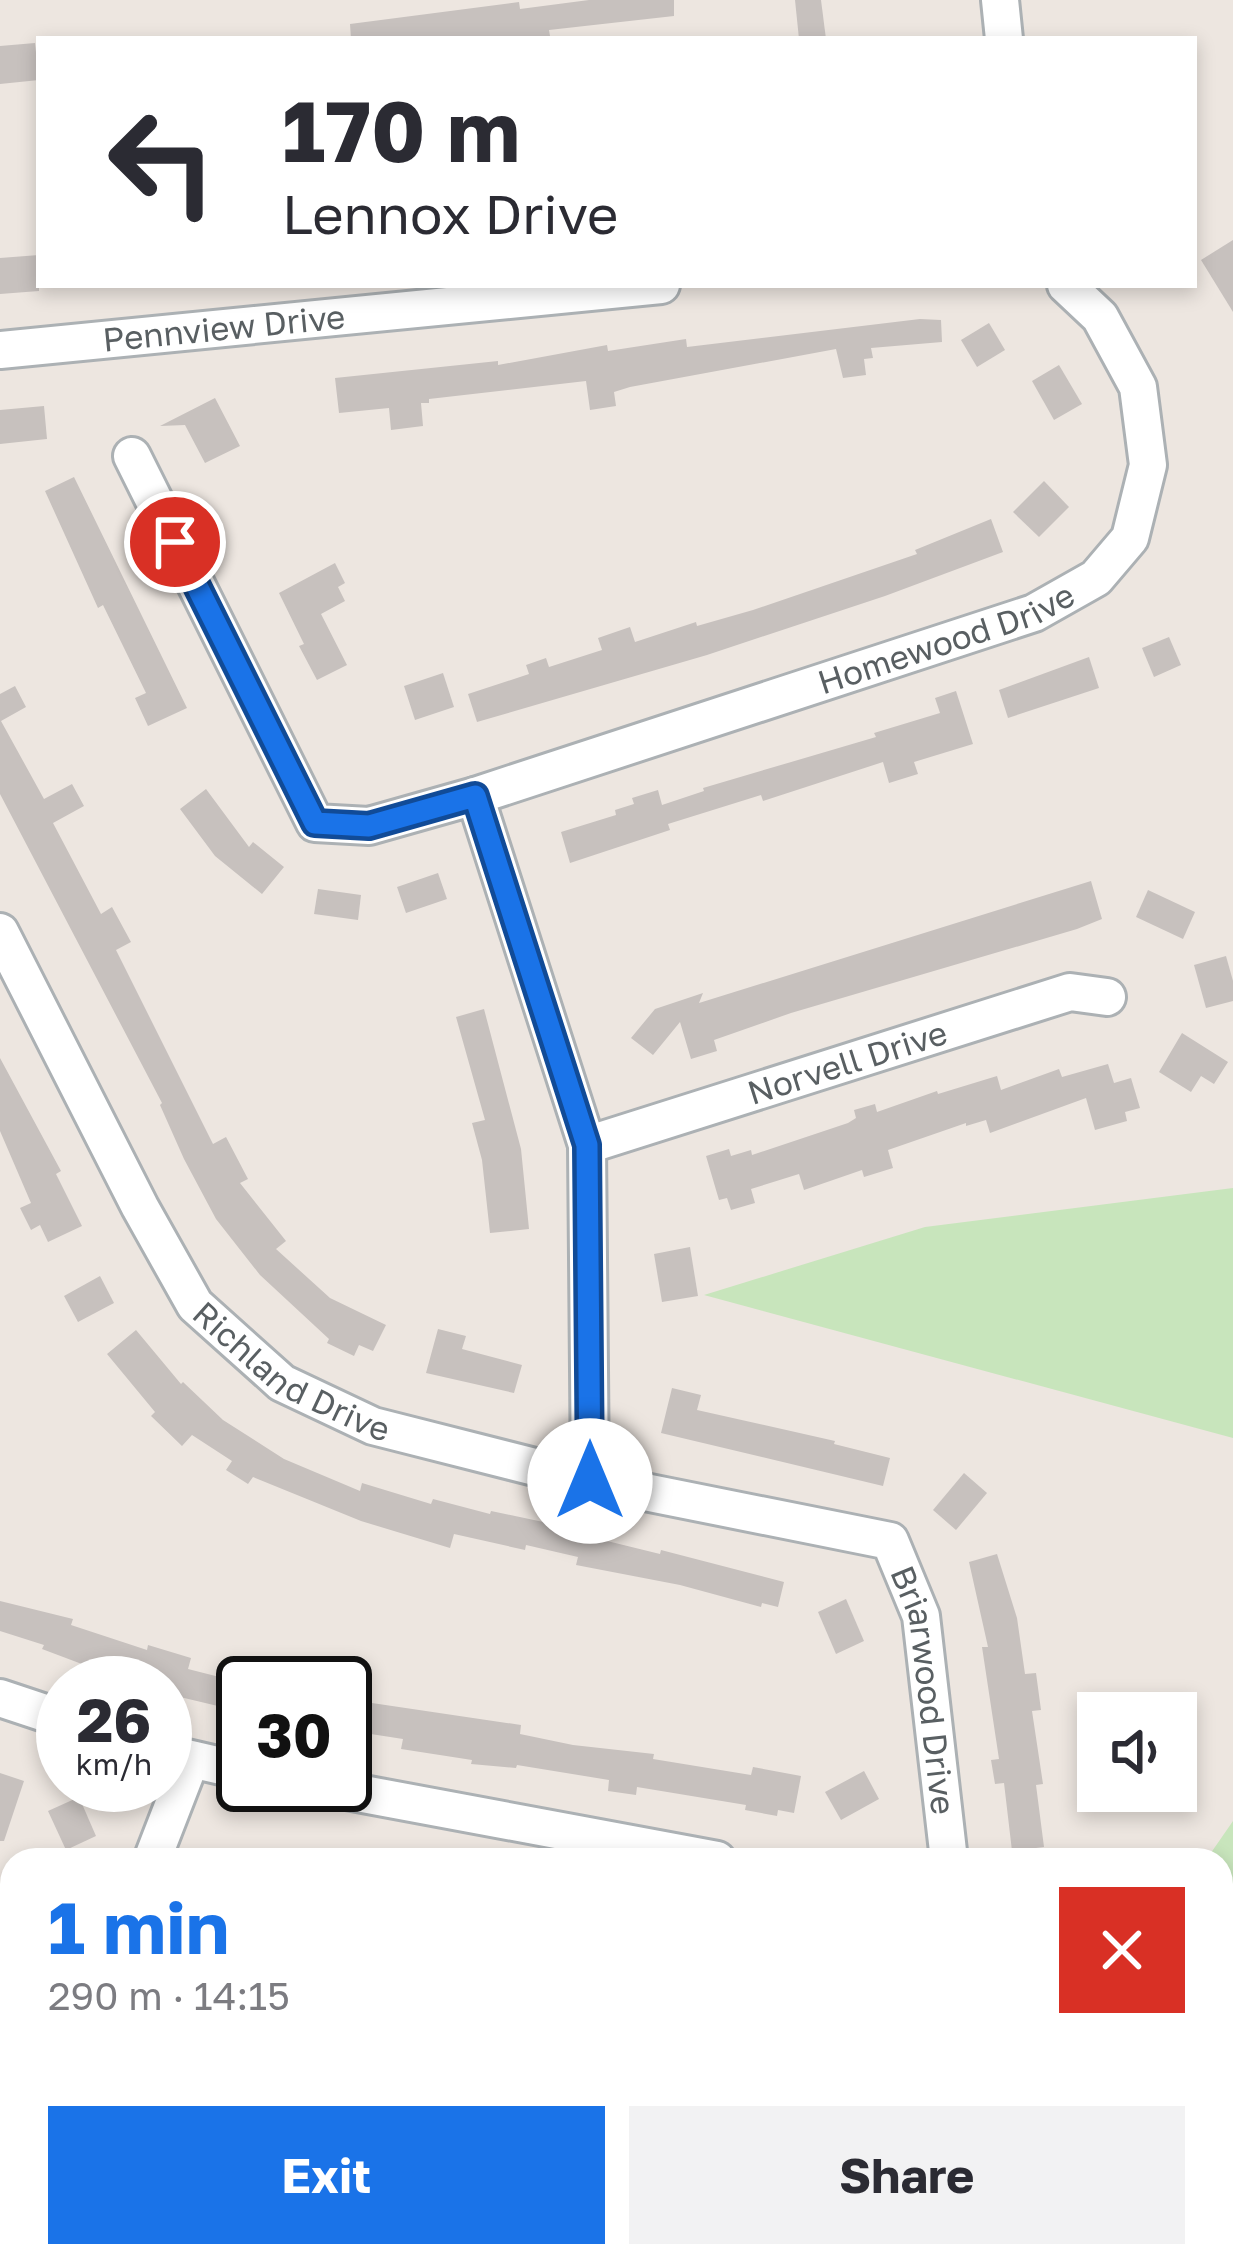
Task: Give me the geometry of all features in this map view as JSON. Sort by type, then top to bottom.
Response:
[{"type":"street","points":[[1000,0],[1004,36]]},
{"type":"street","name":"Pennview Drive","points":[[0,350],[631,288]]},
{"type":"street","name":"Homewood Drive","points":[[132,456],[315,823],[369,826],[475,796],[1034,613],[1096,578],[1130,538],[1148,465],[1138,387],[1100,316],[1069,288]]},
{"type":"street","points":[[475,796],[587,1145],[590,1481]]},
{"type":"street","name":"Richland Drive","points":[[0,932],[195,1305],[282,1383],[373,1426],[590,1481],[800,1524]]},
{"type":"street","name":"Norvell Drive","points":[[587,1145],[1070,992],[1107,997]]},
{"type":"street","name":"Briarwood Drive","points":[[800,1524],[890,1541],[921,1616],[948,1848]]},
{"type":"street","points":[[0,1698],[36,1710]]},
{"type":"street","points":[[372,1796],[653,1848]]},
{"type":"street","points":[[155,1848],[164,1812]]},
{"type":"green space","points":[[1233,1188],[1233,1438],[704,1295],[925,1227]]},
{"type":"green space","points":[[1233,1821],[1233,1848],[1214,1848]]},
{"type":"building","points":[[589,0],[674,0],[674,16],[549,30],[550,36],[351,36],[350,24],[519,2],[520,9]]},
{"type":"building","points":[[795,0],[821,0],[826,36],[799,36]]},
{"type":"building","points":[[35,43],[36,80],[0,84],[0,46]]},
{"type":"building","points":[[1233,240],[1233,312],[1201,260]]},
{"type":"building","points":[[36,255],[39,291],[0,294],[0,258]]},
{"type":"building","points":[[941,320],[942,342],[871,348],[873,358],[864,359],[866,375],[843,378],[836,349],[630,387],[614,392],[616,406],[590,410],[586,381],[429,399],[421,403],[423,426],[391,430],[389,408],[339,413],[335,378],[498,361],[498,365],[607,345],[608,351],[686,339],[687,347]]},
{"type":"building","points":[[989,323],[1005,350],[977,367],[961,340]]},
{"type":"building","points":[[1059,365],[1082,404],[1054,420],[1032,381]]},
{"type":"building","points":[[215,398],[240,446],[205,463],[185,425],[160,426]]},
{"type":"building","points":[[44,406],[47,439],[0,444],[0,410]]},
{"type":"building","points":[[74,477],[187,708],[148,726],[135,698],[146,693],[103,605],[98,608],[45,491]]},
{"type":"building","points":[[1044,481],[1069,507],[1039,537],[1013,512]]},
{"type":"building","points":[[991,519],[1003,552],[707,655],[477,722],[468,694],[529,674],[526,665],[546,658],[549,667],[602,650],[598,638],[630,627],[635,642],[753,610],[917,554],[915,550]]},
{"type":"building","points":[[335,563],[345,583],[338,587],[345,601],[321,614],[347,665],[317,680],[279,593]]},
{"type":"building","points":[[1169,637],[1181,665],[1154,677],[1142,648]]},
{"type":"building","points":[[1089,657],[1099,688],[1008,718],[999,690]]},
{"type":"building","points":[[443,673],[454,707],[415,720],[404,686]]},
{"type":"building","points":[[15,686],[26,707],[1,721],[44,799],[72,784],[84,806],[53,823],[101,914],[112,907],[131,942],[116,950],[213,1144],[226,1137],[248,1179],[240,1183],[286,1241],[276,1249],[330,1298],[386,1325],[373,1351],[359,1345],[354,1356],[327,1343],[329,1339],[260,1275],[216,1219],[184,1159],[162,1103],[0,794],[0,694]]},
{"type":"building","points":[[956,691],[973,744],[914,762],[918,774],[889,783],[883,762],[763,801],[761,795],[668,824],[670,830],[570,863],[561,832],[616,815],[615,810],[634,804],[632,798],[658,790],[662,805],[703,788],[876,737],[874,733],[940,713],[935,698]]},
{"type":"building","points":[[206,789],[249,847],[253,842],[284,867],[262,894],[215,856],[180,809]]},
{"type":"building","points":[[438,873],[447,899],[406,913],[397,887]]},
{"type":"building","points":[[1091,881],[1102,919],[1077,929],[791,1013],[714,1040],[717,1051],[691,1059],[680,1022],[653,1055],[631,1038],[655,1009],[703,993],[699,1003]]},
{"type":"building","points":[[318,889],[361,895],[358,920],[314,914]]},
{"type":"building","points":[[1148,890],[1195,912],[1183,939],[1136,917]]},
{"type":"building","points":[[1226,956],[1233,1001],[1206,1008],[1194,965]]},
{"type":"building","points":[[484,1009],[521,1149],[529,1229],[490,1233],[482,1160],[472,1123],[485,1120],[456,1017]]},
{"type":"building","points":[[1182,1033],[1228,1062],[1214,1084],[1201,1076],[1191,1092],[1159,1072]]},
{"type":"building","points":[[0,1058],[61,1171],[56,1174],[82,1226],[48,1242],[40,1225],[31,1230],[20,1208],[31,1203],[0,1131]]},
{"type":"building","points":[[1108,1064],[1114,1083],[1131,1078],[1140,1108],[1125,1112],[1127,1121],[1095,1130],[1086,1098],[990,1133],[986,1120],[966,1123],[888,1150],[893,1168],[864,1177],[862,1170],[804,1190],[799,1174],[751,1189],[755,1203],[731,1210],[727,1198],[719,1200],[706,1156],[729,1149],[731,1156],[751,1150],[752,1155],[848,1123],[856,1118],[854,1110],[875,1104],[877,1112],[997,1076],[1001,1090],[1059,1069],[1062,1077]]},
{"type":"building","points":[[690,1247],[698,1296],[662,1302],[654,1254]]},
{"type":"building","points":[[100,1276],[114,1303],[78,1322],[64,1296]]},
{"type":"building","points":[[438,1329],[466,1336],[462,1349],[522,1365],[514,1393],[426,1373]]},
{"type":"building","points":[[136,1330],[181,1384],[223,1420],[284,1459],[360,1491],[362,1483],[431,1504],[433,1499],[600,1534],[599,1539],[784,1582],[778,1607],[576,1565],[578,1557],[526,1545],[525,1550],[454,1534],[450,1548],[361,1521],[253,1477],[248,1484],[226,1470],[232,1461],[192,1435],[182,1446],[151,1416],[155,1412],[107,1354]]},
{"type":"building","points":[[672,1388],[701,1395],[697,1410],[890,1458],[883,1486],[661,1433]]},
{"type":"building","points":[[964,1473],[987,1493],[956,1530],[933,1510]]},
{"type":"building","points":[[997,1554],[1017,1618],[1025,1674],[1036,1673],[1041,1710],[1032,1711],[1043,1784],[1036,1785],[1044,1847],[1012,1848],[1004,1783],[995,1784],[991,1760],[999,1759],[982,1647],[988,1647],[969,1562]]},
{"type":"building","points":[[846,1599],[864,1641],[836,1654],[818,1612]]},
{"type":"building","points":[[0,1601],[73,1619],[71,1625],[147,1650],[148,1645],[184,1656],[61,1656],[42,1649],[44,1645],[0,1631]]},
{"type":"building","points":[[192,1670],[216,1676],[216,1706],[192,1700]]},
{"type":"building","points":[[372,1703],[521,1725],[520,1734],[654,1754],[653,1759],[751,1775],[753,1767],[801,1776],[794,1813],[778,1810],[777,1816],[745,1810],[746,1805],[637,1787],[636,1795],[608,1791],[609,1780],[517,1765],[471,1764],[472,1760],[401,1749],[403,1739],[372,1734]]},
{"type":"building","points":[[864,1771],[879,1799],[841,1820],[825,1792]]},
{"type":"building","points":[[0,1773],[24,1781],[4,1841],[0,1841]]},
{"type":"building","points":[[48,1812],[86,1812],[96,1836],[65,1848]]},
{"type":"route","points":[[175,542],[315,823],[369,826],[475,796],[587,1145],[590,1481]]}]
